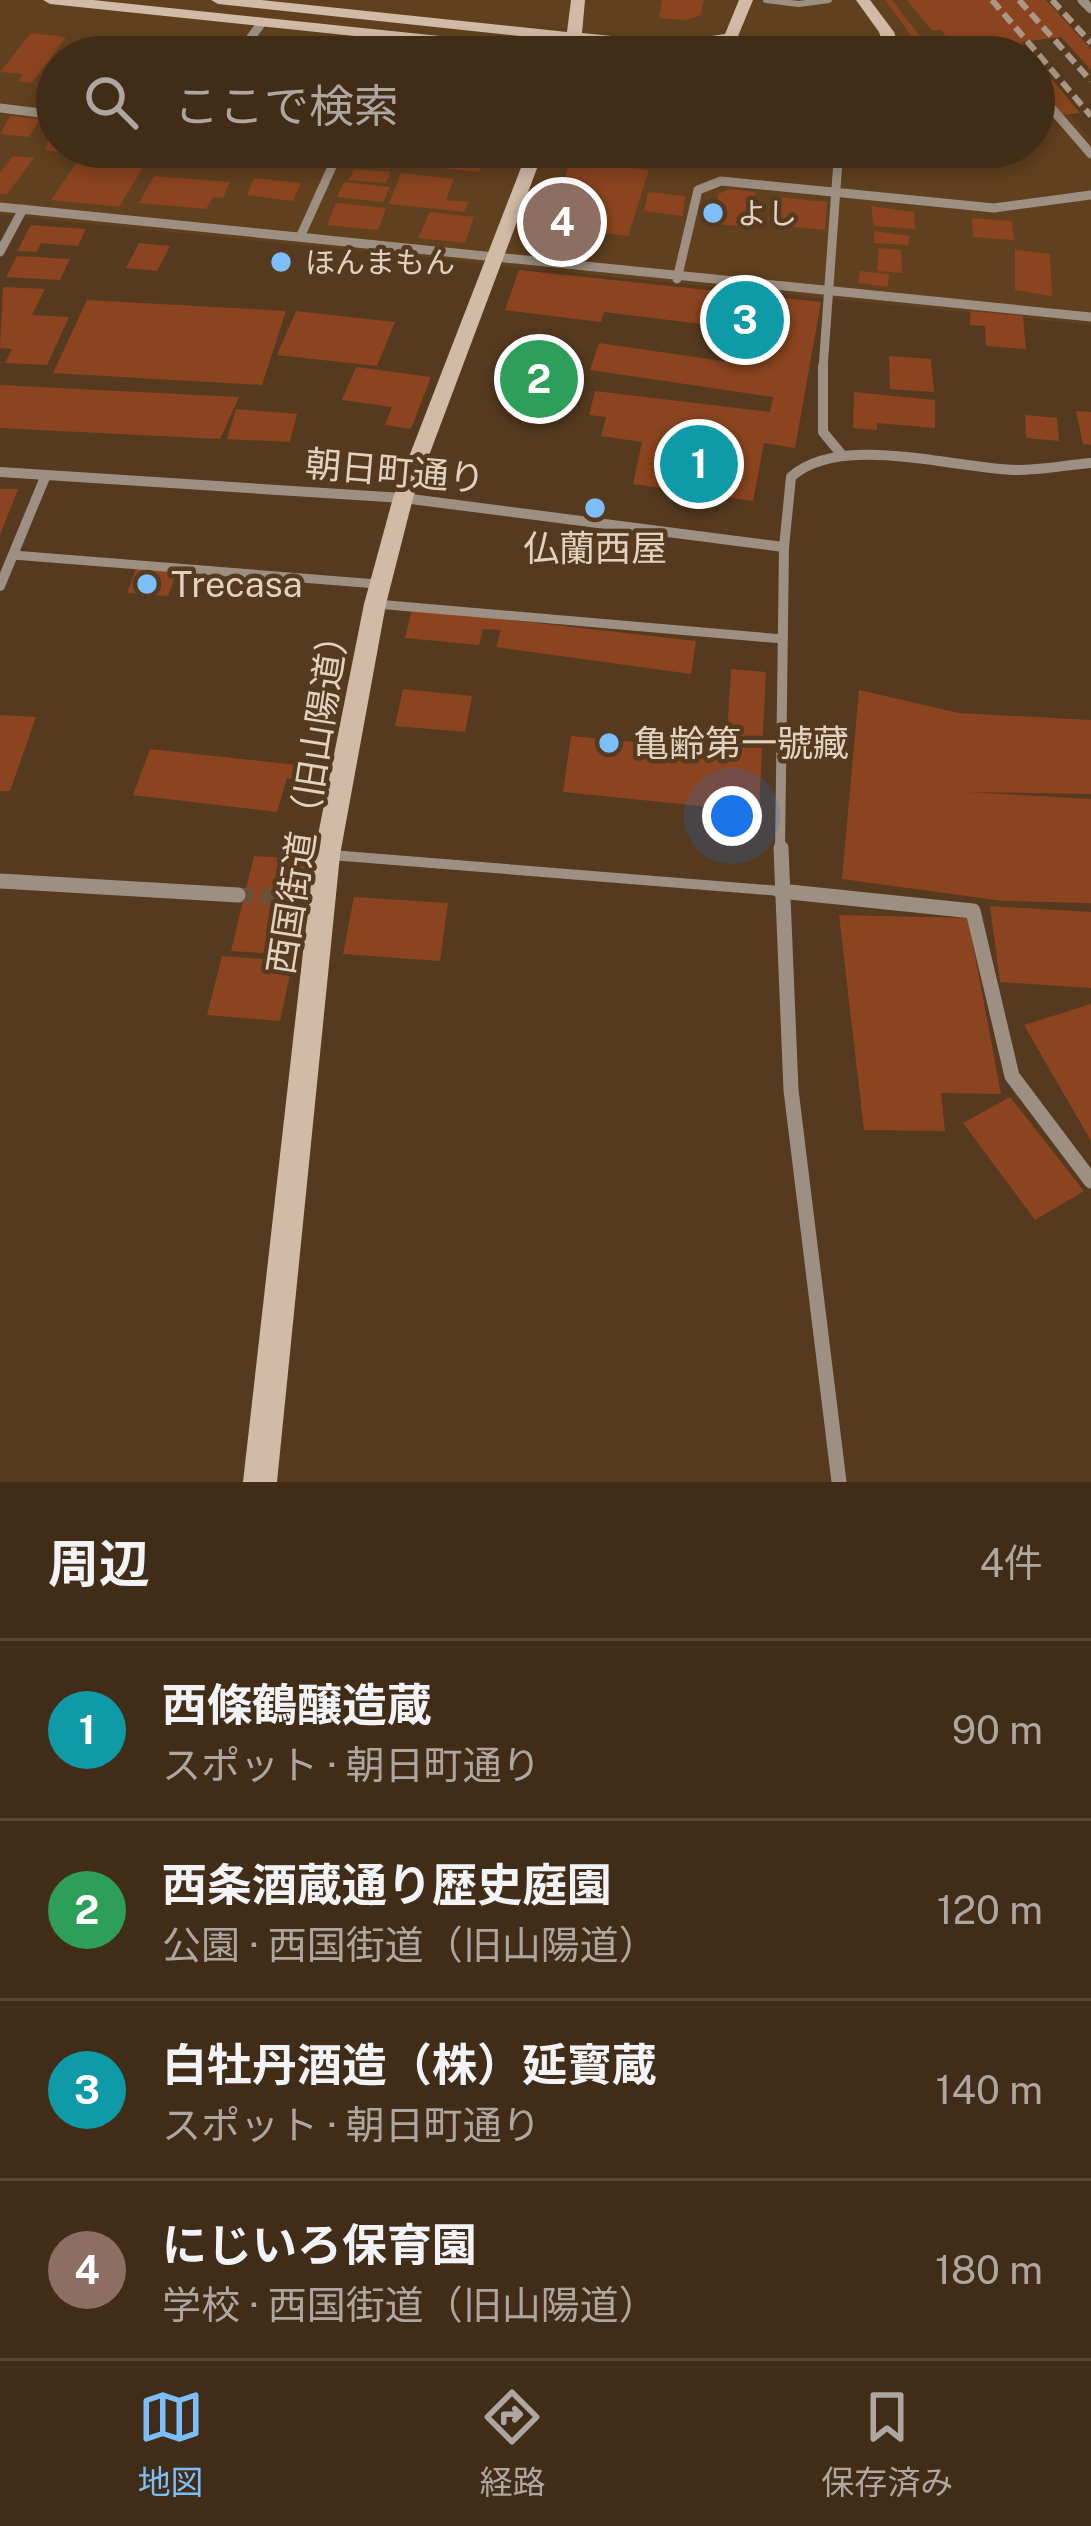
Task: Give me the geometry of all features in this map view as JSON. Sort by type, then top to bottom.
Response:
[{"type":"main road","points":[[50,0],[397,36]]},
{"type":"main road","points":[[218,0],[274,3],[483,36]]},
{"type":"main road","points":[[574,36],[578,0]]},
{"type":"main road","points":[[732,36],[746,0]]},
{"type":"main road","points":[[863,0],[887,36]]},
{"type":"main road","name":"西国街道（旧山陽道）","points":[[260,1482],[327,855],[379,594],[403,498],[528,168]]},
{"type":"street","points":[[1082,0],[1091,9]]},
{"type":"street","points":[[252,36],[260,25]]},
{"type":"street","points":[[0,108],[36,112]]},
{"type":"street","points":[[1055,112],[1091,154]]},
{"type":"street","points":[[301,235],[331,168]]},
{"type":"street","points":[[837,168],[820,404],[823,432],[842,455]]},
{"type":"street","points":[[677,279],[698,190],[721,181],[994,208],[1091,195]]},
{"type":"street","points":[[0,207],[301,235],[677,279],[829,289],[1091,317]]},
{"type":"street","points":[[0,252],[23,209]]},
{"type":"street","points":[[839,1482],[790,1090],[780,891],[784,547],[795,469],[809,460],[842,455],[1016,470],[1091,463]]},
{"type":"street","name":"朝日町通り","points":[[0,472],[403,498],[784,547]]},
{"type":"street","points":[[0,586],[46,475]]},
{"type":"street","points":[[0,881],[238,895]]},
{"type":"street","points":[[780,891],[973,911],[1012,1076],[1091,1181]]},
{"type":"lane","points":[[766,0],[799,4],[829,0]]},
{"type":"lane","points":[[13,555],[783,639]]},
{"type":"lane","points":[[327,855],[780,891]]},
{"type":"shaded area","points":[[0,0],[972,0],[1002,36],[36,36],[36,168],[1055,168],[1055,98],[1091,140],[1091,325],[0,215]]},
{"type":"building","points":[[662,0],[704,0],[701,15],[686,20],[659,18]]},
{"type":"building","points":[[885,0],[892,0],[920,36],[912,36]]},
{"type":"building","points":[[907,0],[1046,0],[1091,49],[1091,70],[1061,37],[946,36],[941,30],[932,31]]},
{"type":"building","points":[[31,33],[57,36],[36,36],[32,83],[18,81],[23,74],[0,72]]},
{"type":"building","points":[[1055,83],[1080,113],[1062,115],[1055,107]]},
{"type":"building","points":[[10,116],[36,119],[29,137],[0,134]]},
{"type":"building","points":[[13,156],[34,158],[7,194],[0,194],[0,173]]},
{"type":"building","points":[[73,168],[142,168],[119,207],[51,200]]},
{"type":"building","points":[[568,168],[649,170],[628,236],[540,225],[549,202],[589,207],[594,192],[561,188]]},
{"type":"building","points":[[354,169],[391,172],[386,183],[349,180]]},
{"type":"building","points":[[401,173],[454,179],[446,200],[469,202],[464,212],[389,204]]},
{"type":"building","points":[[154,176],[230,182],[223,198],[213,197],[206,209],[139,203]]},
{"type":"building","points":[[254,178],[301,183],[293,201],[247,195]]},
{"type":"building","points":[[344,182],[390,187],[383,202],[337,197]]},
{"type":"building","points":[[730,189],[755,192],[752,227],[715,224],[718,194]]},
{"type":"building","points":[[648,192],[685,196],[683,216],[644,211]]},
{"type":"building","points":[[777,197],[827,202],[825,230],[778,225]]},
{"type":"building","points":[[336,203],[386,208],[378,230],[327,225]]},
{"type":"building","points":[[871,206],[914,212],[915,229],[874,226]]},
{"type":"building","points":[[430,212],[474,217],[465,243],[418,238]]},
{"type":"building","points":[[972,218],[1012,221],[1014,240],[973,237]]},
{"type":"building","points":[[31,225],[86,229],[78,246],[41,243],[37,252],[17,251]]},
{"type":"building","points":[[874,231],[910,236],[908,245],[874,243]]},
{"type":"building","points":[[139,243],[170,246],[157,271],[126,268]]},
{"type":"building","points":[[879,248],[901,250],[902,273],[877,271]]},
{"type":"building","points":[[1015,250],[1050,254],[1052,296],[1015,290]]},
{"type":"building","points":[[17,256],[70,259],[60,280],[6,277]]},
{"type":"building","points":[[519,270],[821,302],[795,448],[764,443],[753,501],[633,484],[642,442],[601,436],[606,417],[589,415],[595,391],[770,412],[773,397],[590,370],[599,343],[736,363],[742,329],[604,312],[601,322],[505,310]]},
{"type":"building","points":[[860,271],[889,274],[888,287],[858,283]]},
{"type":"building","points":[[3,287],[45,289],[32,315],[69,317],[47,365],[5,363],[12,349],[0,348]]},
{"type":"building","points":[[87,300],[286,311],[262,385],[53,373]]},
{"type":"building","points":[[296,311],[395,322],[377,366],[277,355]]},
{"type":"building","points":[[970,311],[1023,316],[1026,349],[986,346],[985,326],[970,325]]},
{"type":"building","points":[[889,356],[931,359],[934,392],[890,389]]},
{"type":"building","points":[[356,367],[431,377],[411,429],[385,425],[392,407],[342,400]]},
{"type":"building","points":[[0,385],[239,397],[220,439],[0,428]]},
{"type":"building","points":[[854,392],[935,400],[935,428],[877,423],[877,430],[853,428]]},
{"type":"building","points":[[236,409],[297,414],[290,442],[227,439]]},
{"type":"building","points":[[1076,411],[1091,412],[1091,445],[1083,444]]},
{"type":"building","points":[[1025,415],[1057,418],[1059,441],[1026,438]]},
{"type":"building","points":[[0,489],[18,489],[0,535]]},
{"type":"building","points":[[138,563],[179,566],[168,596],[127,593]]},
{"type":"building","points":[[412,609],[696,641],[691,674],[496,647],[501,630],[483,629],[479,645],[405,638]]},
{"type":"building","name":"亀齢第一號藏","points":[[731,669],[766,672],[759,812],[563,792],[571,736],[726,751]]},
{"type":"building","points":[[403,689],[472,696],[465,732],[395,726]]},
{"type":"building","points":[[859,690],[959,713],[1091,720],[1091,794],[967,792],[1091,799],[1091,903],[1003,901],[842,879]]},
{"type":"building","points":[[0,715],[36,717],[10,791],[0,791]]},
{"type":"building","points":[[150,749],[306,766],[302,780],[287,778],[277,812],[133,795]]},
{"type":"building","points":[[254,856],[314,860],[294,955],[231,951]]},
{"type":"building","points":[[354,897],[448,903],[440,961],[343,954]]},
{"type":"building","points":[[990,906],[1091,912],[1091,988],[1000,982]]},
{"type":"building","points":[[839,915],[968,918],[1001,1094],[941,1093],[945,1131],[864,1130]]},
{"type":"building","points":[[222,956],[293,961],[280,1021],[207,1015]]},
{"type":"building","points":[[1091,1004],[1091,1141],[1024,1025]]},
{"type":"building","points":[[1010,1097],[1084,1191],[1035,1220],[963,1123]]},
{"type":"tunnel","points":[[238,895],[320,899]]},
{"type":"railway","points":[[992,0],[1023,36]]},
{"type":"railway","points":[[1019,0],[1051,36]]},
{"type":"railway","points":[[1052,0],[1091,43]]},
{"type":"railway","points":[[1055,40],[1091,81]]},
{"type":"railway","points":[[1055,74],[1091,116]]},
{"type":"place","name":"よし","points":[[713,213]]},
{"type":"place","name":"にじいろ保育園","points":[[562,222]]},
{"type":"place","name":"ほんまもん","points":[[281,262]]},
{"type":"place","name":"白牡丹酒造（株）延寳蔵","points":[[745,320]]},
{"type":"place","name":"西条酒蔵通り歴史庭園","points":[[539,379]]},
{"type":"place","name":"西條鶴醸造蔵","points":[[699,464]]},
{"type":"place","name":"仏蘭西屋","points":[[595,508]]},
{"type":"place","name":"Trecasa","points":[[147,584]]},
{"type":"place","name":"亀齢第一號藏","points":[[609,743]]}]
